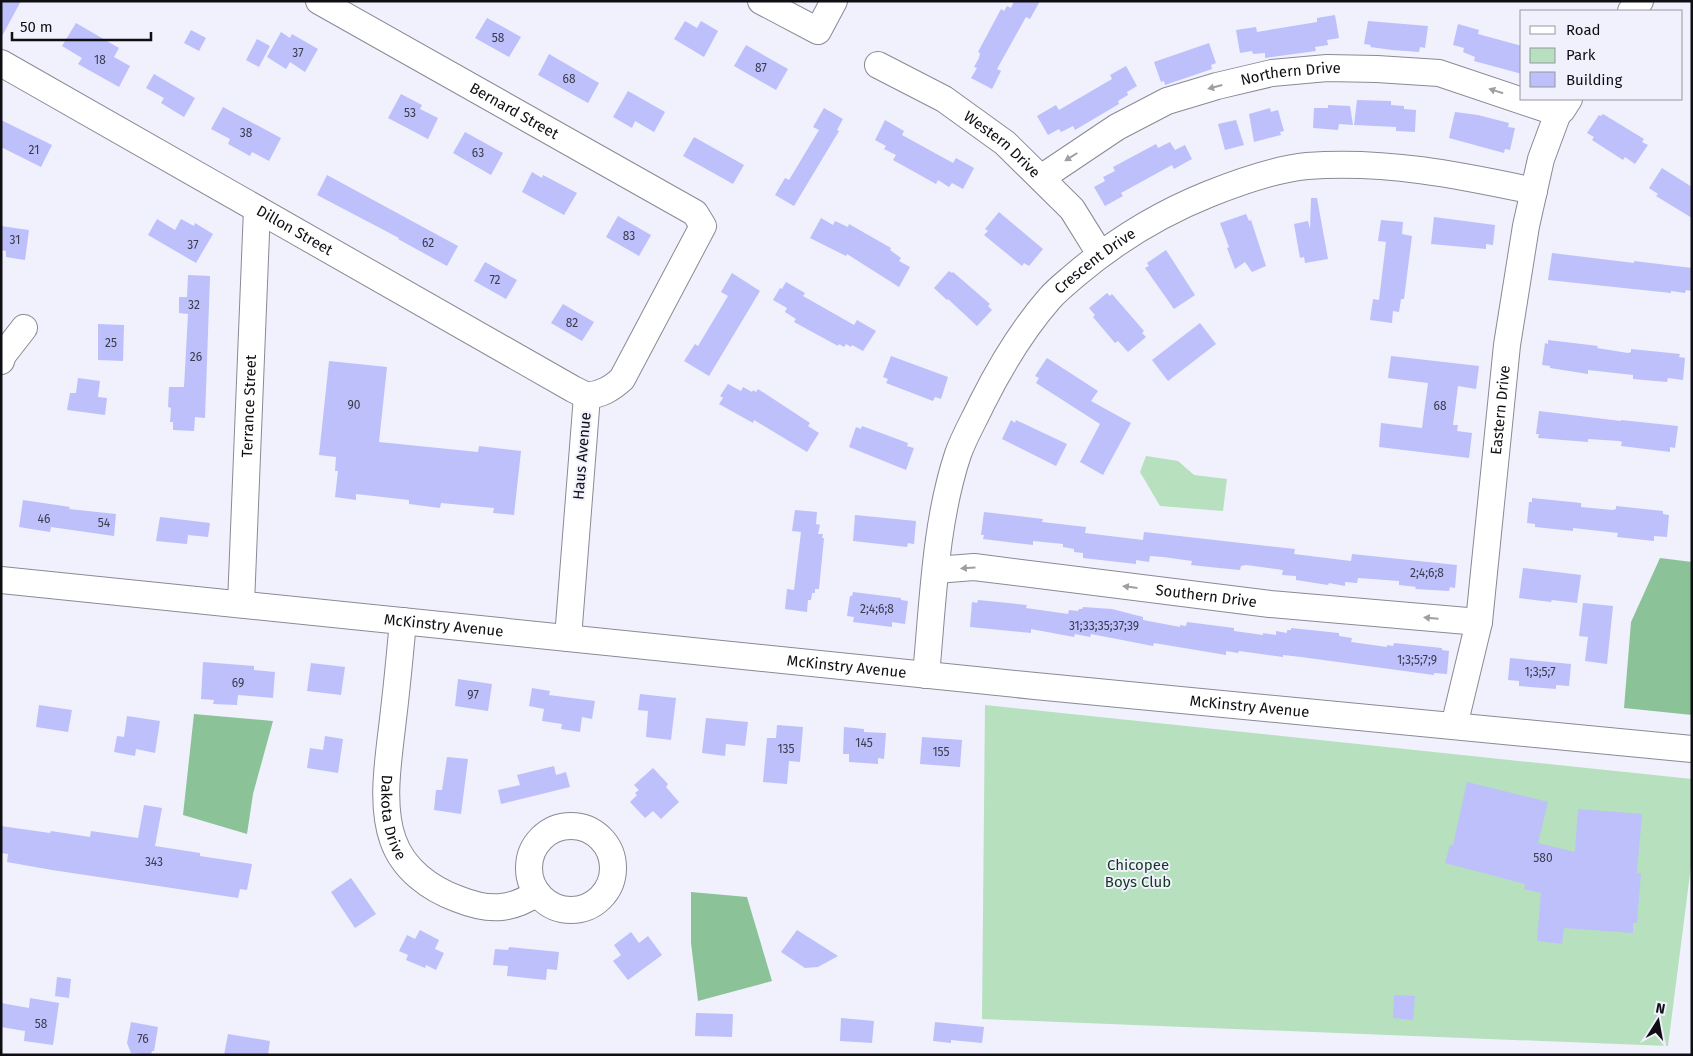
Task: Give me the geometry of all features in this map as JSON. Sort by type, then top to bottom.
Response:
[{"type":"street","name":"Bernard Street","points":[[318,1],[695,213],[703,226]]},
{"type":"street","points":[[761,1],[818,32],[834,1]]},
{"type":"street","name":"Dillon Street","points":[[1,63],[587,396]]},
{"type":"street","name":"Western Drive","points":[[878,65],[944,98],[1005,144],[1072,208],[1100,254]]},
{"type":"street","name":"Northern Drive","points":[[1041,178],[1117,127],[1167,101],[1217,86],[1272,73],[1327,68],[1439,73],[1520,95]]},
{"type":"street","name":"Northern Drive","points":[[1540,100],[1563,106]]},
{"type":"street","name":"Eastern Drive","points":[[1454,726],[1479,622],[1507,344],[1526,226],[1541,159],[1563,106]]},
{"type":"street","name":"Crescent Drive","points":[[926,675],[944,509],[959,453],[999,368],[1021,334],[1052,296],[1100,254],[1156,218],[1200,197],[1233,184],[1305,166],[1390,166],[1435,171],[1534,191]]},
{"type":"street","name":"Terrance Street","points":[[241,604],[257,209]]},
{"type":"street","name":"Haus Avenue","points":[[568,638],[587,396],[611,389],[622,379],[703,226]]},
{"type":"street","points":[[1,361],[3,355],[24,328]]},
{"type":"street","name":"Southern Drive","points":[[936,570],[974,567],[1270,604],[1479,622]]},
{"type":"street","name":"McKinstry Avenue","points":[[1,580],[926,675],[1692,749]]},
{"type":"street","name":"Dakota Drive","points":[[404,621],[388,779],[387,813],[393,842],[402,857],[421,879],[443,893],[464,902],[490,907],[507,907],[521,904],[537,893]]},
{"type":"green space","points":[[1146,456],[1178,461],[1194,475],[1227,479],[1223,511],[1160,506],[1140,472]]},
{"type":"green space","points":[[1660,558],[1692,562],[1692,715],[1624,708],[1631,622]]},
{"type":"green space","name":"Chicopee Boys Club","points":[[985,705],[1692,779],[1692,858],[1668,1046],[982,1019]]},
{"type":"green space","points":[[194,714],[273,721],[253,794],[247,834],[183,815]]},
{"type":"green space","points":[[691,892],[747,897],[772,981],[698,1001],[691,943]]},
{"type":"building","points":[[1,1],[21,1],[1,38]]},
{"type":"building","points":[[1014,1],[1040,1],[1030,19],[1026,17],[997,69],[1001,71],[992,89],[971,78],[977,68],[974,67],[979,58],[980,53],[978,52],[1001,9],[1004,11],[1007,6],[1011,8]]},
{"type":"building","points":[[1335,15],[1339,38],[1327,40],[1328,45],[1315,47],[1316,51],[1265,58],[1265,53],[1253,54],[1252,51],[1240,53],[1236,30],[1256,27],[1257,32],[1317,22],[1317,18]]},
{"type":"building","points":[[487,18],[521,37],[509,57],[475,38]]},
{"type":"building","points":[[685,21],[697,28],[701,21],[718,31],[704,57],[674,39]]},
{"type":"building","points":[[1368,21],[1428,26],[1425,48],[1420,47],[1419,52],[1370,47],[1371,45],[1364,44]]},
{"type":"building","points":[[76,23],[119,48],[114,57],[130,66],[119,87],[78,64],[82,58],[62,46]]},
{"type":"building","points":[[1458,24],[1479,30],[1478,34],[1520,45],[1520,73],[1474,61],[1475,57],[1463,52],[1464,48],[1453,45]]},
{"type":"building","points":[[191,30],[206,38],[199,51],[184,43]]},
{"type":"building","points":[[281,32],[290,38],[292,34],[318,49],[305,72],[290,62],[286,69],[267,57]]},
{"type":"building","points":[[257,39],[270,46],[259,67],[246,60]]},
{"type":"building","points":[[1209,43],[1216,63],[1211,65],[1212,69],[1165,85],[1164,81],[1161,82],[1154,62]]},
{"type":"building","points":[[746,45],[788,69],[776,90],[734,66]]},
{"type":"building","points":[[549,54],[599,83],[588,103],[538,75]]},
{"type":"building","points":[[1126,66],[1137,86],[1118,101],[1119,104],[1075,130],[1073,126],[1061,132],[1059,129],[1048,135],[1037,116],[1056,105],[1059,110],[1112,79],[1110,75]]},
{"type":"building","points":[[154,74],[195,98],[184,117],[161,103],[164,98],[146,88]]},
{"type":"building","points":[[628,91],[665,112],[654,132],[635,121],[632,128],[613,117]]},
{"type":"building","points":[[401,94],[422,105],[420,109],[438,118],[428,139],[388,118]]},
{"type":"building","points":[[1357,100],[1391,101],[1391,105],[1404,106],[1404,109],[1416,110],[1415,132],[1396,131],[1396,127],[1354,125]]},
{"type":"building","points":[[1328,105],[1350,106],[1353,125],[1339,124],[1338,130],[1313,128],[1314,108],[1328,108]]},
{"type":"building","points":[[223,107],[281,138],[269,161],[252,152],[250,156],[228,144],[230,139],[211,129]]},
{"type":"building","points":[[824,108],[843,119],[837,130],[839,131],[794,206],[775,195],[785,178],[789,180],[819,130],[813,127]]},
{"type":"building","points":[[1270,108],[1271,112],[1278,110],[1284,131],[1280,132],[1281,135],[1254,142],[1249,114]]},
{"type":"building","points":[[1455,112],[1478,115],[1509,123],[1508,127],[1515,128],[1510,150],[1505,149],[1504,153],[1449,138]]},
{"type":"building","points":[[1603,114],[1644,139],[1642,142],[1648,145],[1635,164],[1625,157],[1623,160],[1592,140],[1594,137],[1587,133],[1599,115]]},
{"type":"building","points":[[1,120],[52,145],[41,167],[1,147]]},
{"type":"building","points":[[885,120],[904,131],[902,135],[953,163],[956,158],[974,168],[963,189],[952,183],[949,187],[938,180],[936,184],[893,160],[896,155],[884,149],[886,146],[875,140]]},
{"type":"building","points":[[1236,120],[1244,145],[1225,150],[1218,124]]},
{"type":"building","points":[[465,132],[503,153],[491,175],[453,153]]},
{"type":"building","points":[[694,137],[744,165],[733,184],[683,156]]},
{"type":"building","points":[[1170,142],[1175,150],[1185,145],[1192,159],[1174,169],[1172,165],[1121,193],[1123,196],[1105,206],[1094,187],[1105,181],[1103,177],[1115,171],[1113,167],[1156,144],[1158,148]]},
{"type":"building","points":[[1662,168],[1692,187],[1692,218],[1656,196],[1658,194],[1649,188]]},
{"type":"building","points":[[532,172],[542,178],[543,175],[577,193],[564,215],[522,192]]},
{"type":"building","points":[[327,175],[458,246],[447,266],[399,238],[317,195]]},
{"type":"building","points":[[1311,198],[1317,198],[1328,259],[1305,263],[1304,257],[1300,258],[1294,224],[1308,221],[1310,229]]},
{"type":"building","points":[[999,212],[1043,249],[1029,266],[1024,263],[1022,266],[984,235],[988,231],[985,229]]},
{"type":"building","points":[[1246,214],[1249,221],[1251,220],[1266,266],[1252,272],[1245,262],[1235,269],[1220,223]]},
{"type":"building","points":[[618,216],[651,235],[639,256],[606,237]]},
{"type":"building","points":[[1434,217],[1495,225],[1493,245],[1486,244],[1486,249],[1431,244]]},
{"type":"building","points":[[821,218],[833,225],[835,221],[848,227],[849,224],[891,248],[890,250],[901,258],[899,261],[910,267],[899,287],[847,254],[846,256],[810,238]]},
{"type":"building","points":[[157,219],[175,230],[181,219],[194,226],[195,223],[213,234],[196,263],[148,235]]},
{"type":"building","points":[[1381,220],[1403,222],[1402,234],[1412,236],[1404,299],[1401,299],[1399,312],[1393,311],[1392,323],[1370,320],[1373,299],[1379,300],[1386,242],[1378,241]]},
{"type":"building","points":[[1,226],[29,230],[25,260],[6,257],[6,251],[1,250]]},
{"type":"building","points":[[1166,250],[1195,295],[1174,309],[1145,268],[1149,266],[1147,263]]},
{"type":"building","points":[[1552,253],[1692,268],[1692,291],[1686,290],[1685,293],[1671,291],[1671,293],[1548,280]]},
{"type":"building","points":[[485,262],[517,280],[506,299],[474,281]]},
{"type":"building","points":[[949,271],[953,272],[990,304],[988,306],[992,310],[977,326],[934,288]]},
{"type":"building","points":[[732,273],[760,291],[709,376],[684,361],[695,344],[698,346],[728,296],[721,292]]},
{"type":"building","points":[[188,275],[210,276],[205,418],[195,417],[194,431],[173,430],[173,422],[170,422],[171,408],[168,407],[169,387],[184,387],[188,314],[179,313],[179,297],[187,297]]},
{"type":"building","points":[[786,282],[805,293],[803,296],[854,325],[857,320],[876,331],[863,351],[852,345],[851,347],[846,344],[844,347],[839,344],[838,346],[794,322],[796,319],[785,312],[787,308],[773,300]]},
{"type":"building","points":[[1107,293],[1110,296],[1112,294],[1144,331],[1142,333],[1146,337],[1128,352],[1118,341],[1115,343],[1093,317],[1095,315],[1089,308]]},
{"type":"building","points":[[563,304],[594,322],[582,341],[551,323]]},
{"type":"building","points":[[1200,323],[1216,344],[1168,381],[1152,360]]},
{"type":"building","points":[[98,324],[124,325],[123,361],[98,360]]},
{"type":"building","points":[[1548,340],[1598,346],[1597,348],[1628,353],[1631,352],[1631,349],[1680,354],[1679,357],[1685,358],[1683,380],[1668,378],[1667,382],[1633,379],[1633,375],[1588,370],[1588,374],[1550,368],[1550,366],[1542,365],[1545,343],[1548,344]]},
{"type":"building","points":[[891,356],[948,377],[941,399],[935,397],[933,401],[886,383],[888,379],[883,377]]},
{"type":"building","points":[[1391,356],[1479,366],[1476,389],[1458,386],[1453,425],[1458,425],[1457,431],[1472,433],[1469,458],[1379,447],[1381,423],[1422,428],[1428,383],[1388,378]]},
{"type":"building","points":[[1047,358],[1098,391],[1091,401],[1131,423],[1103,475],[1080,462],[1100,424],[1036,383],[1039,378],[1035,376]]},
{"type":"building","points":[[329,361],[387,367],[379,442],[478,452],[479,446],[521,451],[514,515],[493,513],[494,508],[441,503],[440,508],[409,504],[409,500],[356,494],[356,500],[335,497],[338,471],[335,471],[336,457],[319,455]]},
{"type":"building","points":[[78,378],[100,381],[98,397],[107,398],[105,415],[67,410],[70,393],[76,393]]},
{"type":"building","points":[[728,384],[741,391],[743,387],[752,392],[753,390],[756,392],[758,389],[810,423],[808,426],[819,433],[807,452],[754,420],[753,423],[719,404],[723,398],[720,396]]},
{"type":"building","points":[[1539,411],[1678,426],[1675,448],[1670,447],[1670,452],[1621,446],[1622,442],[1619,441],[1588,439],[1588,442],[1538,438],[1539,434],[1536,434]]},
{"type":"building","points":[[1011,420],[1015,423],[1016,420],[1067,444],[1056,466],[1002,439]]},
{"type":"building","points":[[862,426],[908,443],[907,446],[914,448],[906,470],[849,447],[856,427],[861,429]]},
{"type":"building","points":[[1532,498],[1581,503],[1581,507],[1613,510],[1616,509],[1616,506],[1663,511],[1663,514],[1669,515],[1667,537],[1654,536],[1654,541],[1617,537],[1618,533],[1573,528],[1573,531],[1535,527],[1535,524],[1527,523],[1529,502],[1532,502]]},
{"type":"building","points":[[23,500],[70,507],[69,509],[116,514],[114,536],[51,527],[50,532],[19,527]]},
{"type":"building","points":[[795,510],[817,512],[816,524],[820,525],[818,534],[823,534],[822,538],[824,538],[819,589],[815,589],[811,600],[808,600],[807,612],[785,609],[787,589],[794,590],[801,532],[792,531]]},
{"type":"building","points":[[984,512],[1043,519],[1042,522],[1086,527],[1085,533],[1143,540],[1144,532],[1295,549],[1294,554],[1351,561],[1352,554],[1457,565],[1455,588],[1450,587],[1449,591],[1415,589],[1416,587],[1399,585],[1399,581],[1358,578],[1357,583],[1345,582],[1345,586],[1329,583],[1328,585],[1296,580],[1296,576],[1282,575],[1283,570],[1246,565],[1241,566],[1240,570],[1191,565],[1192,561],[1163,557],[1150,556],[1149,562],[1136,560],[1136,564],[1083,558],[1083,553],[1074,552],[1074,549],[1063,547],[1063,544],[1033,541],[1033,545],[983,539],[984,535],[981,535]]},
{"type":"building","points":[[855,515],[916,521],[914,544],[908,543],[907,547],[853,541]]},
{"type":"building","points":[[160,517],[210,523],[208,537],[188,535],[187,544],[156,541]]},
{"type":"building","points":[[1523,568],[1581,575],[1577,603],[1519,598]]},
{"type":"building","points":[[853,592],[901,598],[901,600],[908,601],[905,624],[892,622],[892,627],[853,622],[854,617],[847,616],[850,596],[852,596]]},
{"type":"building","points":[[978,600],[1027,605],[1026,608],[1068,614],[1069,610],[1078,611],[1083,607],[1112,609],[1143,617],[1143,620],[1180,627],[1180,625],[1186,626],[1187,622],[1234,628],[1234,631],[1263,635],[1263,633],[1276,635],[1276,631],[1287,633],[1287,630],[1291,630],[1291,628],[1339,633],[1339,636],[1352,638],[1351,642],[1387,647],[1387,645],[1393,646],[1394,643],[1442,648],[1442,650],[1449,651],[1447,674],[1434,673],[1434,675],[1301,657],[1283,655],[1283,657],[1239,651],[1238,653],[1226,651],[1226,655],[1154,643],[1153,646],[1091,634],[1090,637],[1075,634],[1074,637],[1031,629],[1031,633],[970,627],[972,602],[977,603]]},
{"type":"building","points":[[1583,603],[1613,606],[1607,664],[1585,661],[1588,637],[1579,636]]},
{"type":"building","points":[[1510,658],[1571,664],[1569,686],[1556,685],[1556,689],[1519,686],[1519,681],[1508,680]]},
{"type":"building","points":[[203,662],[254,666],[254,670],[275,672],[273,698],[238,695],[237,705],[213,704],[214,700],[201,699]]},
{"type":"building","points":[[311,663],[345,667],[341,695],[307,691]]},
{"type":"building","points":[[458,679],[492,684],[488,711],[455,706]]},
{"type":"building","points":[[532,688],[550,691],[549,695],[595,701],[592,719],[582,717],[580,732],[561,729],[562,724],[542,721],[544,709],[529,706]]},
{"type":"building","points":[[640,694],[676,698],[671,740],[646,737],[648,711],[638,710]]},
{"type":"building","points":[[39,705],[72,710],[68,732],[36,727]]},
{"type":"building","points":[[127,716],[160,721],[155,753],[136,749],[135,756],[114,752],[117,736],[124,737]]},
{"type":"building","points":[[706,718],[748,722],[745,746],[726,744],[725,756],[702,753]]},
{"type":"building","points":[[777,725],[803,727],[800,762],[789,761],[787,784],[763,782],[767,738],[776,738]]},
{"type":"building","points":[[844,727],[864,729],[864,732],[886,733],[884,759],[878,758],[878,764],[849,762],[849,754],[843,754]]},
{"type":"building","points":[[325,736],[343,739],[338,773],[307,768],[310,748],[323,750]]},
{"type":"building","points":[[922,737],[962,740],[960,767],[920,764]]},
{"type":"building","points":[[447,757],[468,759],[461,814],[434,810],[436,790],[442,790]]},
{"type":"building","points":[[554,766],[556,775],[566,772],[570,787],[501,804],[498,790],[520,785],[517,775]]},
{"type":"building","points":[[653,768],[668,784],[666,787],[679,802],[661,819],[653,811],[645,818],[630,802],[639,790],[634,785]]},
{"type":"building","points":[[1467,782],[1548,802],[1538,843],[1575,852],[1578,809],[1642,814],[1637,873],[1641,873],[1637,923],[1633,923],[1633,933],[1564,928],[1562,944],[1537,941],[1541,893],[1524,889],[1525,884],[1445,863],[1450,845],[1453,845]]},
{"type":"building","points":[[144,805],[162,808],[155,846],[200,853],[200,856],[252,864],[247,890],[240,889],[238,898],[7,862],[8,854],[1,853],[1,826],[90,837],[91,831],[138,838]]},
{"type":"building","points":[[351,878],[376,914],[355,928],[331,892]]},
{"type":"building","points":[[420,930],[439,940],[435,949],[444,953],[436,970],[426,965],[425,968],[406,960],[408,955],[399,951],[407,935],[415,939]]},
{"type":"building","points":[[797,930],[838,956],[818,967],[805,968],[781,952]]},
{"type":"building","points":[[631,932],[639,943],[648,936],[662,955],[628,980],[613,961],[621,955],[614,945]]},
{"type":"building","points":[[509,947],[559,952],[557,970],[547,969],[546,980],[507,976],[508,966],[493,965],[495,949],[508,950]]},
{"type":"building","points":[[57,977],[71,979],[69,998],[55,996]]},
{"type":"building","points":[[1394,995],[1415,996],[1413,1020],[1393,1018]]},
{"type":"building","points":[[30,998],[59,1003],[53,1045],[24,1041],[25,1031],[1,1027],[1,1003],[29,1008]]},
{"type":"building","points":[[696,1013],[733,1014],[732,1037],[695,1036]]},
{"type":"building","points":[[841,1018],[874,1021],[872,1043],[840,1041]]},
{"type":"building","points":[[131,1022],[158,1027],[154,1051],[152,1051],[151,1055],[131,1053],[127,1043]]},
{"type":"building","points":[[935,1022],[984,1027],[982,1043],[951,1040],[951,1043],[933,1041]]},
{"type":"building","points":[[228,1034],[270,1041],[268,1055],[224,1055]]}]
